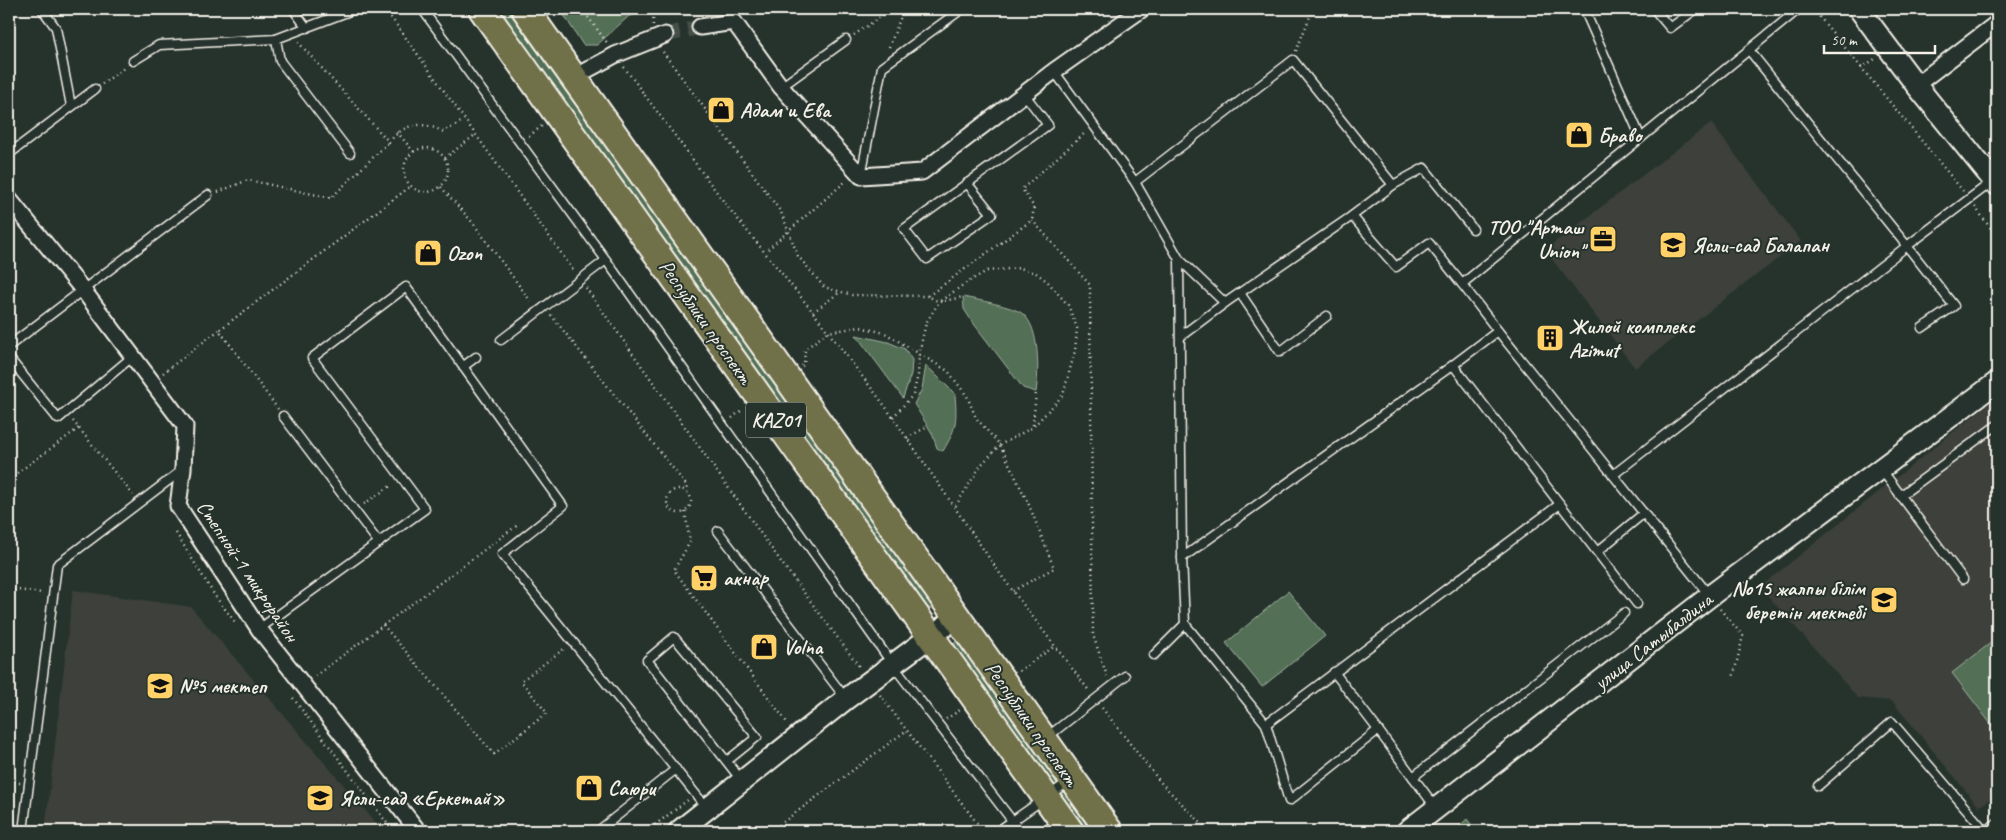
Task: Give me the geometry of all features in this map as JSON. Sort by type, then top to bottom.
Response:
[{"type":"highway","name":"Республики проспект","points":[[482,9],[1070,831]]},
{"type":"highway","name":"Республики проспект","points":[[525,9],[1109,831]]},
{"type":"street","points":[[700,27],[734,16],[781,87],[859,174],[922,172],[1025,95],[1054,70],[1142,9]]},
{"type":"street","points":[[1860,9],[1916,85],[1996,182]]},
{"type":"street","points":[[1916,85],[1997,22]]},
{"type":"street","points":[[574,77],[615,55],[659,37]]},
{"type":"street","name":"Степной-1 микрорайон","points":[[9,199],[83,290],[186,426],[178,506],[259,629],[418,831]]},
{"type":"street","name":"улица Сатыбалдина","points":[[1407,831],[1710,596],[1997,382]]},
{"type":"street","points":[[679,831],[702,801],[742,781],[846,699],[957,617]]},
{"type":"lane","points":[[42,9],[56,28],[72,106]]},
{"type":"lane","points":[[293,9],[307,28]]},
{"type":"lane","points":[[422,9],[606,260],[893,665],[1020,831]]},
{"type":"lane","points":[[859,174],[882,67],[962,9]]},
{"type":"lane","points":[[1584,9],[1641,138]]},
{"type":"lane","points":[[1654,9],[1670,28],[1696,9]]},
{"type":"lane","points":[[1462,284],[1799,9]]},
{"type":"lane","points":[[134,61],[159,45],[276,39],[352,10]]},
{"type":"lane","points":[[276,39],[280,61],[350,153]]},
{"type":"lane","points":[[781,87],[846,40]]},
{"type":"lane","points":[[1749,50],[1954,306],[1922,328]]},
{"type":"lane","points":[[1135,182],[1293,60],[1393,184]]},
{"type":"lane","points":[[1054,70],[1135,182],[1179,259],[1225,303]]},
{"type":"lane","points":[[9,154],[95,89]]},
{"type":"lane","points":[[967,183],[992,214],[927,259],[904,229],[967,183],[1048,124],[1025,95]]},
{"type":"lane","points":[[1181,336],[1225,303],[1352,216],[1393,184],[1424,168],[1474,229]]},
{"type":"lane","points":[[1613,475],[1969,198],[1996,182]]},
{"type":"lane","points":[[9,346],[208,196]]},
{"type":"lane","points":[[1352,216],[1396,268],[1429,243],[1710,596]]},
{"type":"lane","points":[[1179,259],[1182,558],[1185,624],[1266,724],[1289,801],[1378,730]]},
{"type":"lane","points":[[502,340],[606,260]]},
{"type":"lane","points":[[259,629],[425,509],[312,358],[406,287],[563,506],[502,554],[702,801]]},
{"type":"lane","points":[[1240,293],[1280,352],[1327,316]]},
{"type":"lane","points":[[1182,558],[1453,366],[1498,331]]},
{"type":"lane","points":[[9,358],[58,419],[132,357]]},
{"type":"lane","points":[[464,366],[476,357]]},
{"type":"lane","points":[[1453,366],[1637,604]]},
{"type":"lane","points":[[283,416],[378,543]]},
{"type":"lane","points":[[1900,496],[1997,425]]},
{"type":"lane","points":[[1881,469],[1963,579]]},
{"type":"lane","points":[[23,831],[57,565],[183,470]]},
{"type":"lane","points":[[1266,724],[1560,504]]},
{"type":"lane","points":[[1596,552],[1644,513]]},
{"type":"lane","points":[[718,531],[846,699]]},
{"type":"lane","points":[[1414,777],[1624,613]]},
{"type":"lane","points":[[1154,655],[1185,624]]},
{"type":"lane","points":[[726,761],[757,737],[674,637],[647,660],[726,761],[742,781]]},
{"type":"lane","points":[[1334,672],[1436,808]]},
{"type":"lane","points":[[1043,740],[1125,676]]},
{"type":"lane","points":[[1818,786],[1892,722],[1986,831],[1997,823]]},
{"type":"lane","points":[[598,831],[676,769]]},
{"type":"lane","points":[[998,831],[1072,780]]},
{"type":"path","points":[[385,9],[784,566],[983,831]]},
{"type":"path","points":[[582,9],[727,206],[813,312],[892,417],[1013,591],[1095,699],[1162,784],[1209,831]]},
{"type":"path","points":[[846,40],[892,9]]},
{"type":"path","points":[[882,67],[904,9]]},
{"type":"path","points":[[1293,60],[1313,9]]},
{"type":"path","points":[[1813,9],[1969,198],[1997,237]]},
{"type":"path","points":[[290,34],[389,142]]},
{"type":"path","points":[[659,37],[781,212],[798,256],[824,287],[852,295],[928,296],[939,302],[964,297]]},
{"type":"path","points":[[95,89],[134,61]]},
{"type":"path","points":[[208,196],[248,180],[331,198],[398,132],[413,125],[430,125],[444,132],[464,120]]},
{"type":"path","points":[[928,296],[1032,220],[1034,207],[1022,189],[1094,125]]},
{"type":"path","points":[[398,132],[414,152]]},
{"type":"path","points":[[444,158],[475,134]]},
{"type":"path","points":[[425,148],[434,149],[447,161],[449,170],[447,179],[441,187],[434,191],[426,192],[411,186],[404,172],[405,164],[414,152],[425,148]]},
{"type":"path","points":[[768,249],[859,174]]},
{"type":"path","points":[[151,382],[411,186]]},
{"type":"path","points":[[441,187],[473,223],[530,302],[554,317],[686,486],[691,502],[690,508],[679,514],[672,512],[668,506],[667,499],[670,493],[680,489],[686,491]]},
{"type":"path","points":[[1032,220],[1090,285],[1093,636],[1111,687]]},
{"type":"path","points":[[892,417],[913,395],[918,375],[919,353],[926,323],[939,302],[966,283],[987,271],[1020,268],[1036,273],[1048,282],[1068,305],[1077,328],[1076,351],[1063,395],[1033,426],[1000,445],[981,465],[955,508]]},
{"type":"path","points":[[813,312],[841,292]]},
{"type":"path","points":[[804,364],[805,350],[828,332],[860,327],[885,333],[948,371],[968,396],[976,418],[1000,445],[1030,505],[1054,568],[1013,591]]},
{"type":"path","points":[[219,330],[283,416]]},
{"type":"path","points":[[1033,426],[1036,392]]},
{"type":"path","points":[[66,412],[139,502]]},
{"type":"path","points":[[907,438],[928,426]]},
{"type":"path","points":[[9,479],[79,428]]},
{"type":"path","points":[[354,511],[402,478]]},
{"type":"path","points":[[685,512],[690,542],[674,570],[788,724]]},
{"type":"path","points":[[302,685],[525,520]]},
{"type":"path","points":[[9,589],[53,595]]},
{"type":"path","points":[[1710,596],[1742,636],[1733,678]]},
{"type":"path","points":[[383,625],[494,754],[547,713],[521,681],[573,642]]},
{"type":"path","points":[[1002,682],[1055,646]]},
{"type":"path","points":[[771,831],[907,730]]},
{"type":"path","points":[[647,831],[702,801]]},
{"type":"shaded area","name":"Ясли-сад Балапан","points":[[1711,123],[1801,241],[1635,368],[1545,250]]},
{"type":"shaded area","name":"No15 жалпы білім беретін мектебі","points":[[1997,397],[1997,794],[1979,807],[1892,701],[1858,698],[1760,587]]},
{"type":"shaded area","name":"№5 мектеп","points":[[73,590],[191,607],[383,831],[45,831]]},
{"type":"green space","points":[[498,9],[507,9],[934,606],[929,609]]},
{"type":"green space","points":[[560,9],[656,10],[629,16],[597,45],[583,45]]},
{"type":"green space","points":[[963,297],[1011,308],[1023,314],[1029,321],[1033,329],[1037,351],[1038,373],[1036,392],[1023,388],[971,320],[964,309]]},
{"type":"green space","points":[[856,335],[888,342],[905,349],[912,360],[911,374],[903,398]]},
{"type":"green space","points":[[926,365],[955,394],[955,424],[943,451],[937,448],[932,433],[914,404],[922,389]]},
{"type":"green space","points":[[1288,591],[1325,636],[1262,687],[1226,643]]},
{"type":"green space","points":[[1997,638],[1997,732],[1952,673]]},
{"type":"green space","points":[[959,639],[1097,831],[1087,831],[953,644]]},
{"type":"green space","points":[[1467,819],[1476,831],[1454,831]]},
{"type":"tunnel","points":[[665,35],[700,27]]},
{"type":"place","name":"Адам и Ева","points":[[721,110]]},
{"type":"place","name":"Браво","points":[[1579,135]]},
{"type":"place","name":"ТОО \"Арташ Union\"","points":[[1603,239]]},
{"type":"place","name":"Ясли-сад Балапан","points":[[1673,245]]},
{"type":"place","name":"Ozon","points":[[428,253]]},
{"type":"place","name":"Жилой комплекс Azimut","points":[[1550,338]]},
{"type":"place","name":"акнар","points":[[704,578]]},
{"type":"place","name":"No15 жалпы білім беретін мектебі","points":[[1884,600]]},
{"type":"place","name":"Volna","points":[[764,647]]},
{"type":"place","name":"№5 мектеп","points":[[160,686]]},
{"type":"place","name":"Саюри","points":[[589,788]]},
{"type":"place","name":"Ясли-сад «Еркетай»","points":[[320,798]]}]
